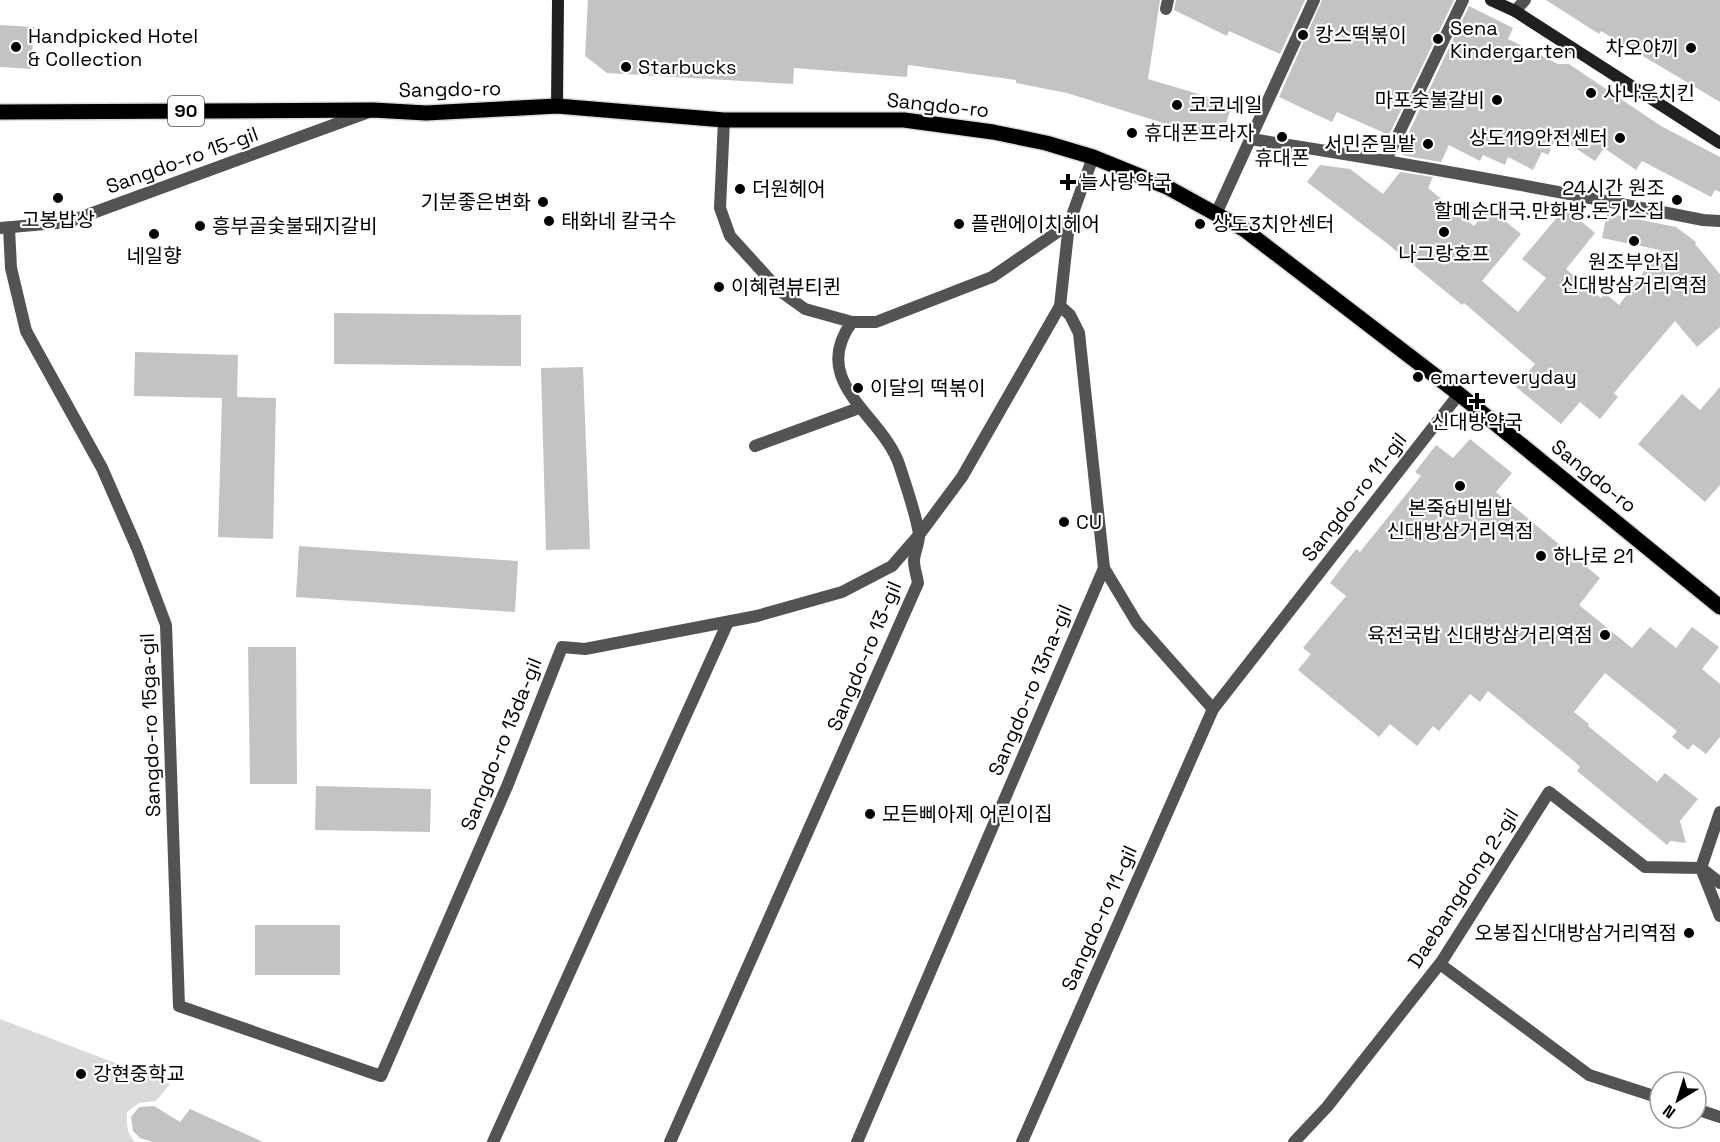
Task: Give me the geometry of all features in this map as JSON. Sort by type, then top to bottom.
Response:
[{"type":"main road","name":"Sangdo-ro","points":[[0,112],[373,110],[426,112],[557,106],[724,120],[904,120],[993,132],[1046,143],[1093,157],[1167,187],[1245,230],[1459,394],[1720,607]]},
{"type":"street","points":[[557,106],[558,0]]},
{"type":"street","points":[[1216,214],[1314,0]]},
{"type":"street","points":[[1386,160],[1463,0]]},
{"type":"street","points":[[1491,0],[1515,11],[1720,143]]},
{"type":"street","points":[[1515,11],[1525,0]]},
{"type":"street","name":"Sangdo-ro 15-gil","points":[[4,228],[68,222],[373,110]]},
{"type":"street","points":[[724,120],[720,208],[730,236],[780,291],[805,309],[852,322],[876,322],[992,277],[1069,224]]},
{"type":"street","points":[[1250,139],[1386,160],[1703,220],[1720,221]]},
{"type":"street","name":"Sangdo-ro 13-gil","points":[[670,1142],[918,583],[914,561],[919,535],[962,477],[1060,306],[1069,224],[1093,157]]},
{"type":"street","name":"Sangdo-ro 15ga-gil","points":[[4,228],[26,331],[102,468],[137,548],[166,625],[179,1006],[381,1076]]},
{"type":"street","name":"Sangdo-ro 13na-gil","points":[[857,1142],[1104,568],[1079,333],[1070,315],[1060,306]]},
{"type":"street","points":[[852,322],[843,334],[838,352],[840,371],[859,408],[884,435],[900,463],[919,535]]},
{"type":"street","name":"Sangdo-ro 11-gil","points":[[1022,1142],[1213,709],[1459,394]]},
{"type":"street","points":[[755,446],[859,408]]},
{"type":"street","name":"Sangdo-ro 13da-gil","points":[[381,1076],[508,784],[562,647],[585,649],[728,622],[842,592],[892,566],[919,535]]},
{"type":"street","points":[[1104,568],[1137,623],[1213,709]]},
{"type":"street","points":[[493,1142],[728,622]]},
{"type":"street","name":"Daebangdong 2-gil","points":[[1294,1142],[1326,1107],[1440,964],[1549,792],[1645,867],[1701,868]]},
{"type":"street","points":[[1720,812],[1701,868],[1720,916]]},
{"type":"street","points":[[1701,868],[1720,883]]},
{"type":"street","points":[[1440,964],[1589,1075],[1648,1094]]},
{"type":"shaded area","name":"강현중학교","points":[[0,1019],[170,1084],[156,1101],[139,1103],[127,1112],[128,1128],[135,1142],[0,1142]]},
{"type":"building","points":[[588,0],[1160,0],[1148,79],[1232,104],[1221,141],[1067,93],[1016,83],[1016,80],[908,65],[907,77],[794,68],[793,84],[607,73],[585,56]]},
{"type":"building","points":[[1176,0],[1305,0],[1280,54],[1229,31],[1227,36],[1174,10]]},
{"type":"building","points":[[1322,0],[1454,0],[1389,135],[1337,112],[1332,122],[1279,97]]},
{"type":"building","points":[[1546,0],[1720,0],[1720,102],[1601,31],[1599,34]]},
{"type":"building","points":[[1469,6],[1513,28],[1508,39],[1558,64],[1569,64],[1661,126],[1720,157],[1720,192],[1715,190],[1711,197],[1642,161],[1636,170],[1604,148],[1595,161],[1557,136],[1548,155],[1542,152],[1533,170],[1508,157],[1505,165],[1483,155],[1480,161],[1449,145],[1441,162],[1399,153]]},
{"type":"building","name":"Handpicked Hotel & Collection","points":[[0,25],[34,27],[31,69],[0,67]]},
{"type":"building","points":[[1320,165],[1350,169],[1383,194],[1400,172],[1433,177],[1428,188],[1474,226],[1489,208],[1521,234],[1482,281],[1518,312],[1546,278],[1522,259],[1565,208],[1595,233],[1566,269],[1601,298],[1605,293],[1619,305],[1660,250],[1602,238],[1607,213],[1676,227],[1696,242],[1695,244],[1720,274],[1720,327],[1697,347],[1675,321],[1614,393],[1618,397],[1600,419],[1580,402],[1561,424],[1516,387],[1535,364],[1464,303],[1462,305],[1307,182]]},
{"type":"building","points":[[334,313],[521,315],[521,366],[334,364]]},
{"type":"building","points":[[135,352],[238,355],[237,397],[276,398],[273,539],[218,537],[222,398],[134,396]]},
{"type":"building","points":[[583,367],[590,549],[546,550],[541,368]]},
{"type":"building","points":[[1720,387],[1720,485],[1705,502],[1638,444],[1682,394],[1700,410]]},
{"type":"building","points":[[1470,439],[1512,473],[1496,492],[1600,578],[1579,605],[1632,648],[1650,627],[1676,648],[1692,627],[1719,647],[1702,669],[1720,684],[1720,737],[1706,754],[1693,744],[1688,750],[1672,737],[1677,731],[1605,673],[1574,712],[1657,782],[1665,773],[1698,799],[1680,821],[1686,843],[1670,841],[1667,845],[1577,771],[1580,767],[1575,762],[1488,691],[1480,702],[1470,694],[1439,731],[1433,726],[1417,746],[1390,724],[1379,737],[1298,670],[1311,654],[1303,648],[1346,596],[1330,583],[1356,549],[1360,552],[1421,476],[1415,472],[1436,445],[1453,458]]},
{"type":"building","points":[[299,546],[518,561],[515,612],[296,597]]},
{"type":"building","points":[[248,647],[296,647],[297,784],[250,784]]},
{"type":"building","points":[[316,786],[431,789],[430,832],[315,830]]},
{"type":"building","points":[[255,925],[340,925],[340,975],[255,975]]},
{"type":"building","name":"강현중학교","points":[[154,1106],[180,1122],[190,1109],[263,1142],[153,1142],[140,1138],[133,1131],[131,1117],[139,1107]]},
{"type":"place","name":"캉스떡볶이","points":[[1303,35]]},
{"type":"place","name":"Sena Kindergarten","points":[[1438,39]]},
{"type":"place","name":"Handpicked Hotel & Collection","points":[[16,47]]},
{"type":"place","name":"차오야끼","points":[[1691,48]]},
{"type":"place","name":"Starbucks","points":[[626,67]]},
{"type":"place","name":"사나운치킨","points":[[1591,93]]},
{"type":"place","name":"마포숯불갈비","points":[[1497,100]]},
{"type":"place","name":"코코네일","points":[[1177,105]]},
{"type":"place","name":"휴대폰프라자","points":[[1132,133]]},
{"type":"place","name":"휴대폰","points":[[1282,137]]},
{"type":"place","name":"상도119안전센터","points":[[1620,138]]},
{"type":"place","name":"서민준밀밭","points":[[1428,144]]},
{"type":"place","name":"늘사랑약국","points":[[1068,182]]},
{"type":"place","name":"더원헤어","points":[[740,189]]},
{"type":"place","name":"고봉밥상","points":[[58,198]]},
{"type":"place","name":"24시간 원조 할메순대국.만화방.돈가스집","points":[[1677,200]]},
{"type":"place","name":"기분좋은변화","points":[[543,202]]},
{"type":"place","name":"태화네 칼국수","points":[[549,221]]},
{"type":"place","name":"플랜에이치헤어","points":[[959,224]]},
{"type":"place","name":"상도3치안센터","points":[[1200,224]]},
{"type":"place","name":"흥부골숯불돼지갈비","points":[[200,226]]},
{"type":"place","name":"나그랑호프","points":[[1444,232]]},
{"type":"place","name":"네일향","points":[[154,234]]},
{"type":"place","name":"원조부안집 신대방삼거리역점","points":[[1634,241]]},
{"type":"place","name":"이혜련뷰티퀸","points":[[719,287]]},
{"type":"place","name":"emarteveryday","points":[[1418,377]]},
{"type":"place","name":"이달의 떡볶이","points":[[858,388]]},
{"type":"place","name":"신대방약국","points":[[1477,401]]},
{"type":"place","name":"본죽&비빔밥 신대방삼거리역점","points":[[1460,486]]},
{"type":"place","name":"CU","points":[[1064,522]]},
{"type":"place","name":"하나로 21","points":[[1541,556]]},
{"type":"place","name":"육전국밥 신대방삼거리역점","points":[[1605,635]]},
{"type":"place","name":"모든삐아제 어린이집","points":[[870,814]]},
{"type":"place","name":"오봉집신대방삼거리역점","points":[[1689,933]]},
{"type":"place","name":"강현중학교","points":[[81,1074]]}]
